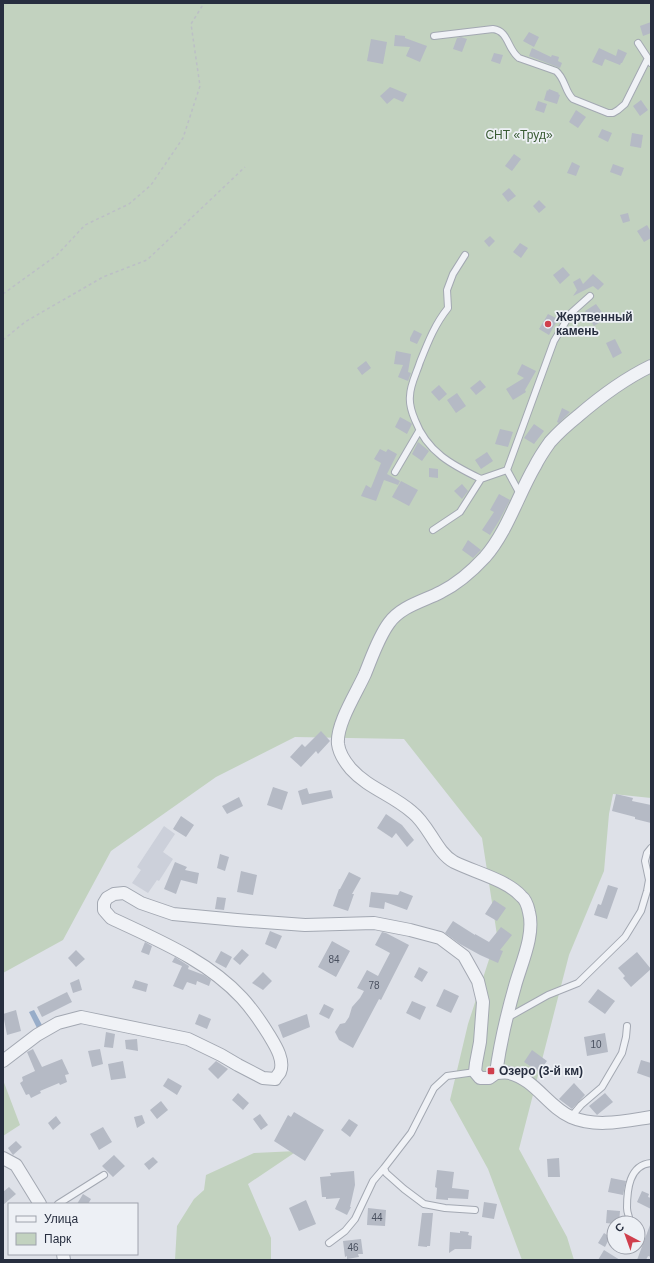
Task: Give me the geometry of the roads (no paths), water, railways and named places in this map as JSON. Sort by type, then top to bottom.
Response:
[{"type":"street","points":[[496,1073],[498,1054],[531,927],[529,912],[523,897],[511,887],[451,860],[436,844],[426,827],[413,812],[366,783],[350,768],[341,754],[338,745],[338,735],[343,719],[389,623],[397,614],[444,591],[470,572],[496,543],[535,465],[550,442],[567,425],[603,395],[631,376],[651,366]]},
{"type":"street","points":[[3,1060],[37,1035],[58,1023],[81,1018],[188,1039],[222,1055],[263,1078],[275,1079],[280,1072],[282,1062],[279,1054],[271,1038],[242,998],[221,979],[189,956],[110,918],[104,910],[104,904],[107,898],[114,894],[124,893],[141,903],[173,914],[305,925],[374,924],[410,930],[440,938],[464,956],[478,981],[483,1002],[480,1042],[475,1072],[480,1078],[489,1078],[496,1073],[508,1072],[523,1079],[537,1089],[557,1108],[571,1117],[590,1123],[604,1123],[651,1117]]},
{"type":"street","points":[[3,1158],[16,1165],[39,1203]]},
{"type":"lane","points":[[434,36],[493,29],[499,30],[504,34],[515,55],[519,58],[556,71],[560,74],[570,97],[608,113],[613,113],[624,104],[650,61],[638,43]]},
{"type":"lane","points":[[465,255],[453,274],[447,290],[448,308],[442,314],[431,333],[412,385],[410,396],[411,410],[419,431],[427,443],[452,464],[481,479]]},
{"type":"lane","points":[[520,494],[507,470],[554,341],[571,313],[590,296]]},
{"type":"lane","points":[[395,472],[419,431]]},
{"type":"lane","points":[[432,530],[460,512],[481,479],[507,470]]},
{"type":"lane","points":[[507,1018],[548,995],[578,983],[625,937],[641,911],[649,880],[646,861],[647,853],[651,848]]},
{"type":"lane","points":[[571,1117],[602,1087],[622,1053],[627,1026]]},
{"type":"lane","points":[[329,1243],[345,1231],[355,1219],[373,1181],[411,1133],[434,1088],[447,1076],[475,1072]]},
{"type":"lane","points":[[628,1215],[627,1209],[632,1174],[636,1169],[651,1163]]},
{"type":"lane","points":[[384,1168],[386,1173],[424,1204],[445,1208],[475,1210]]},
{"type":"lane","points":[[60,1203],[104,1175]]},
{"type":"water","points":[[34,1010],[42,1025],[37,1028],[29,1012]]},
{"type":"place","name":"Жертвенный камень","points":[[548,324]]},
{"type":"place","name":"Озеро (3-й км)","points":[[491,1071]]},
{"type":"park label","name":"СНТ «Труд»","points":[[519,135]]}]
